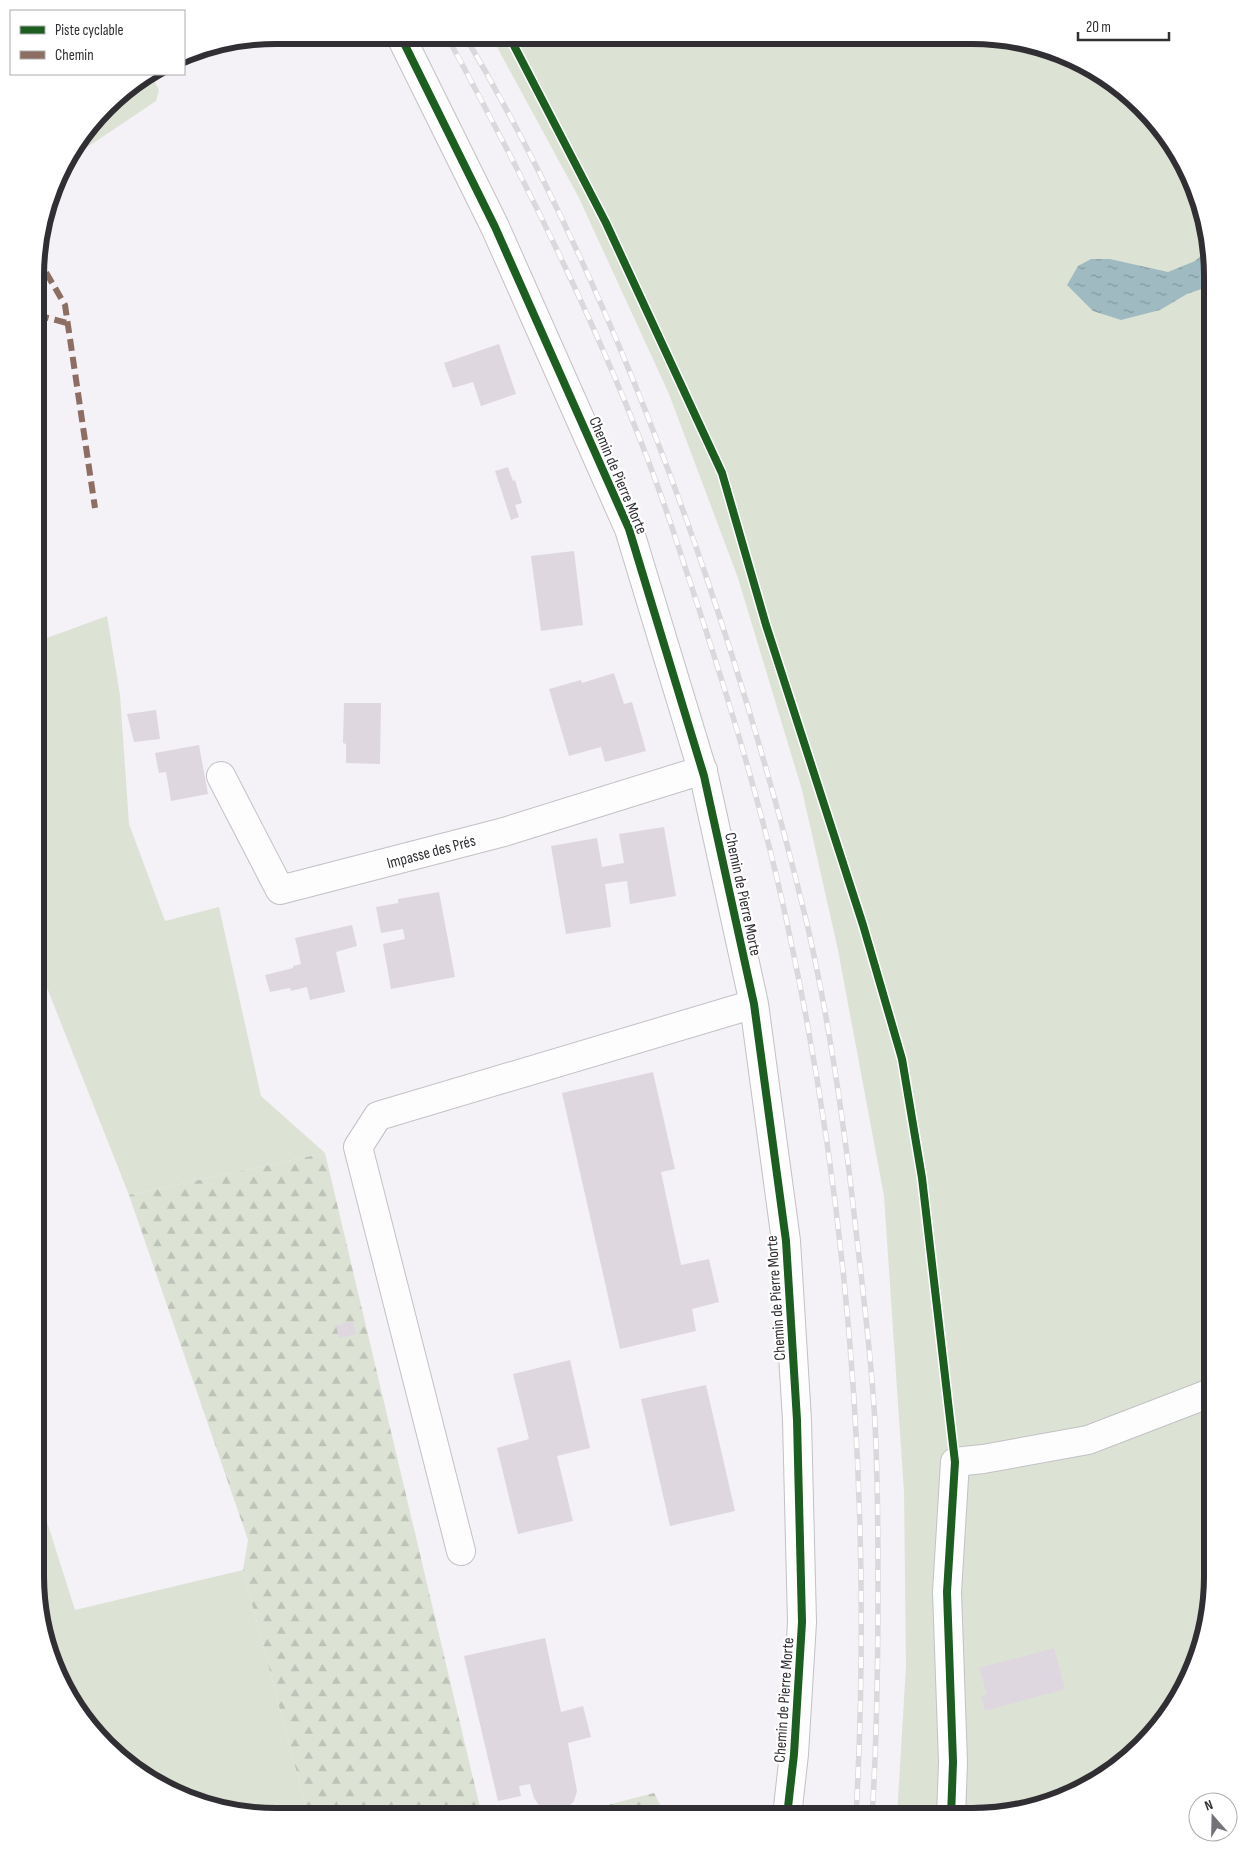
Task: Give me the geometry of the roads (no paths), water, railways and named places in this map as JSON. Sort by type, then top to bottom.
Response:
[{"type":"street","name":"Chemin de Pierre Morte","points":[[404,44],[495,227],[629,529],[703,770],[754,1004],[786,1241],[797,1420],[802,1622],[794,1754],[788,1808]]},
{"type":"street","name":"Impasse des Prés","points":[[221,776],[280,890],[504,832],[703,770]]},
{"type":"street","points":[[461,1551],[358,1147],[378,1116],[754,1004]]},
{"type":"street","points":[[951,1808],[952,1762],[948,1592],[956,1462],[1088,1440],[1204,1395]]},
{"type":"water","points":[[1203,254],[1204,288],[1187,294],[1160,310],[1121,320],[1093,311],[1067,285],[1078,266],[1091,259],[1110,259],[1168,272],[1195,261]]},
{"type":"railway","points":[[451,44],[512,159],[552,240],[591,322],[627,406],[671,523],[704,623],[732,712],[780,892],[811,1046],[829,1155],[852,1375],[858,1485],[861,1596],[856,1808]]},
{"type":"railway","points":[[470,44],[535,164],[568,230],[627,364],[654,433],[680,501],[733,659],[773,793],[808,928],[830,1038],[841,1111],[866,1315],[874,1407],[878,1613],[872,1808]]}]
